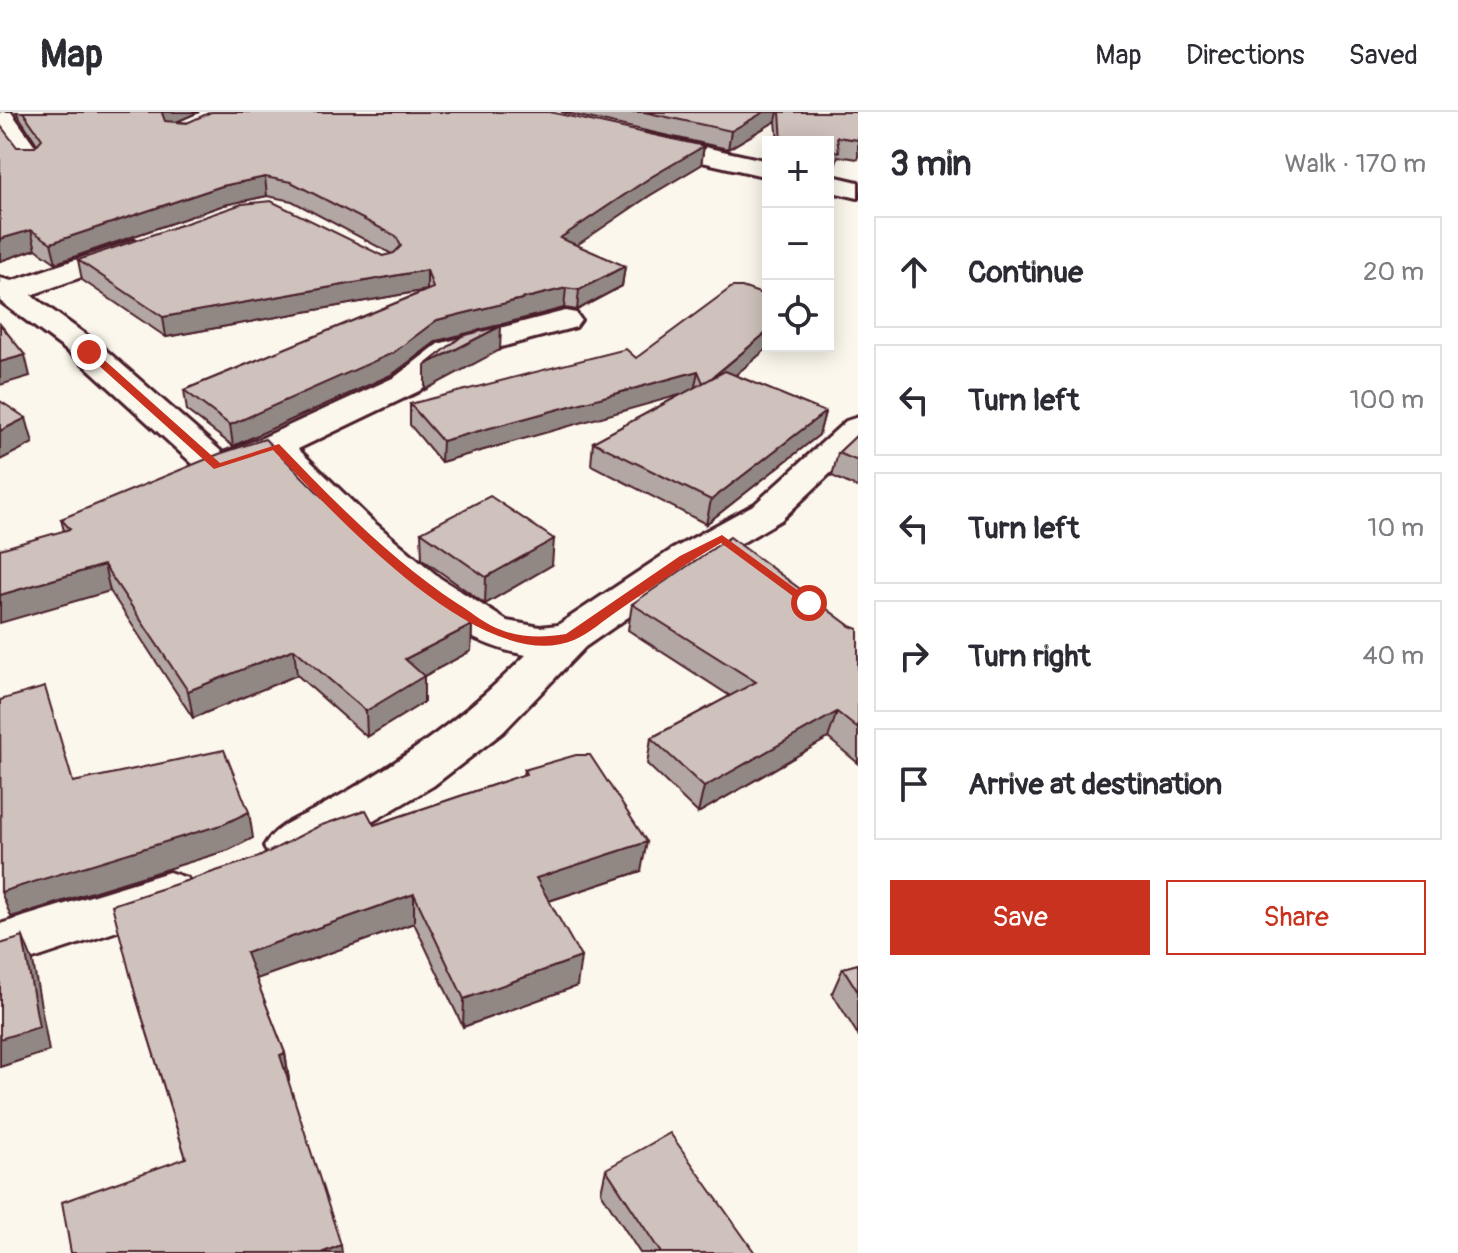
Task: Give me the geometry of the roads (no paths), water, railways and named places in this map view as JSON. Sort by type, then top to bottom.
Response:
[{"type":"street","points":[[0,114],[30,157]]},
{"type":"street","points":[[626,138],[762,168]]},
{"type":"street","points":[[834,184],[858,190]]},
{"type":"street","points":[[4,290],[163,239]]},
{"type":"street","points":[[4,290],[89,352],[218,467],[275,446],[407,384],[449,351],[565,320]]},
{"type":"street","points":[[0,947],[230,873],[335,822],[412,775],[486,721],[570,637],[685,559],[768,512],[858,428]]},
{"type":"street","points":[[275,446],[326,499],[421,585],[489,630],[520,640],[549,641],[570,637]]},
{"type":"street","points":[[722,538],[759,566]]}]
